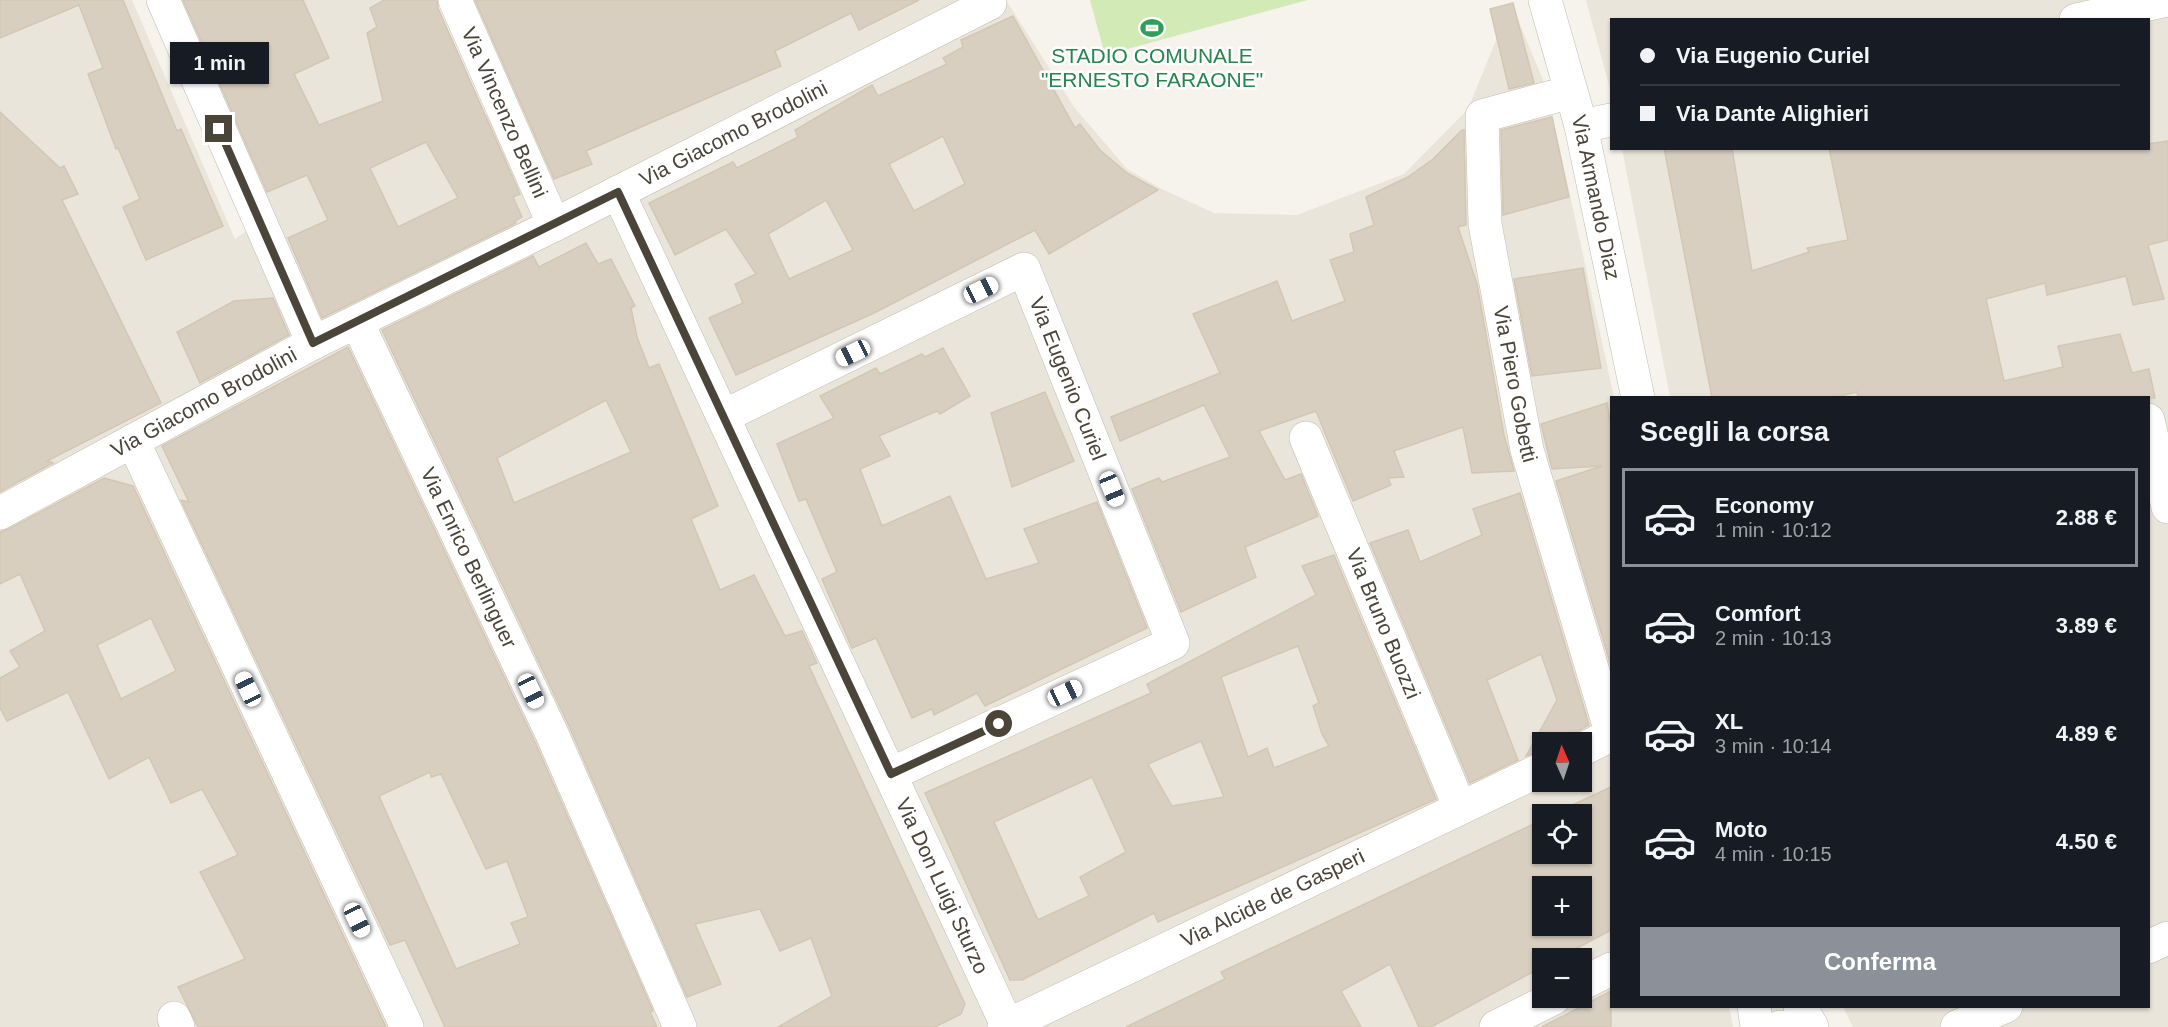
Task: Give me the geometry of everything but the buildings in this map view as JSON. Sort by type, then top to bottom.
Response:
[{"type":"street","points":[[163,0],[313,343]]},
{"type":"street","name":"Via Vincenzo Bellini","points":[[455,0],[554,225]]},
{"type":"street","name":"Via Armando Diaz","points":[[1545,0],[1571,92],[1596,123],[1638,396]]},
{"type":"street","points":[[2085,18],[2167,0]]},
{"type":"street","name":"Via Giacomo Brodolini","points":[[0,513],[313,343],[554,225],[990,3]]},
{"type":"street","name":"Via Piero Gobetti","points":[[1571,92],[1482,116],[1485,224],[1527,450],[1610,731]]},
{"type":"street","name":"Via Don Luigi Sturzo","points":[[618,192],[891,774],[1006,1026]]},
{"type":"street","name":"Via Eugenio Curiel","points":[[724,416],[1024,268],[1173,643],[891,774]]},
{"type":"street","name":"Via Enrico Berlinguer","points":[[357,322],[552,734],[680,1027]]},
{"type":"street","points":[[2150,418],[2168,414]]},
{"type":"street","points":[[2150,428],[2168,507]]},
{"type":"street","name":"Via Bruno Buozzi","points":[[1306,438],[1460,808]]},
{"type":"street","points":[[133,441],[408,1027]]},
{"type":"street","points":[[1592,744],[1610,735]]},
{"type":"street","name":"Via Alcide de Gasperi","points":[[1006,1026],[1532,773]]},
{"type":"street","points":[[2150,946],[2168,938]]},
{"type":"street","points":[[1592,978],[1610,970]]},
{"type":"street","points":[[1496,1027],[1534,1008]]},
{"type":"street","points":[[1754,1008],[1757,1027]]},
{"type":"street","points":[[1801,1008],[1812,1027]]},
{"type":"street","points":[[1957,1027],[2001,1008]]},
{"type":"shaded area","points":[[0,0],[132,0],[235,239],[273,212],[181,0],[430,0],[481,117],[514,103],[470,0],[1006,0],[1074,107],[1127,169],[1162,189],[1214,213],[1297,215],[1404,174],[1468,109],[1503,23],[1517,17],[1547,90],[1614,396],[1610,396],[1610,1008],[1729,1008],[1733,1027],[0,1027]]},
{"type":"shaded area","points":[[1586,0],[2168,0],[2168,1027],[1853,1027],[1844,1008],[2150,1008],[2150,396],[1670,396],[1622,150],[2150,150],[2150,18],[1610,18],[1610,89]]},
{"type":"green space","name":"STADIO COMUNALE \"ERNESTO FARAONE\"","points":[[1090,0],[1308,0],[1105,55]]},
{"type":"place","name":"STADIO COMUNALE \"ERNESTO FARAONE\"","points":[[1152,28]]},
{"type":"route","points":[[219,129],[313,343],[618,192],[891,774],[999,724]]}]
